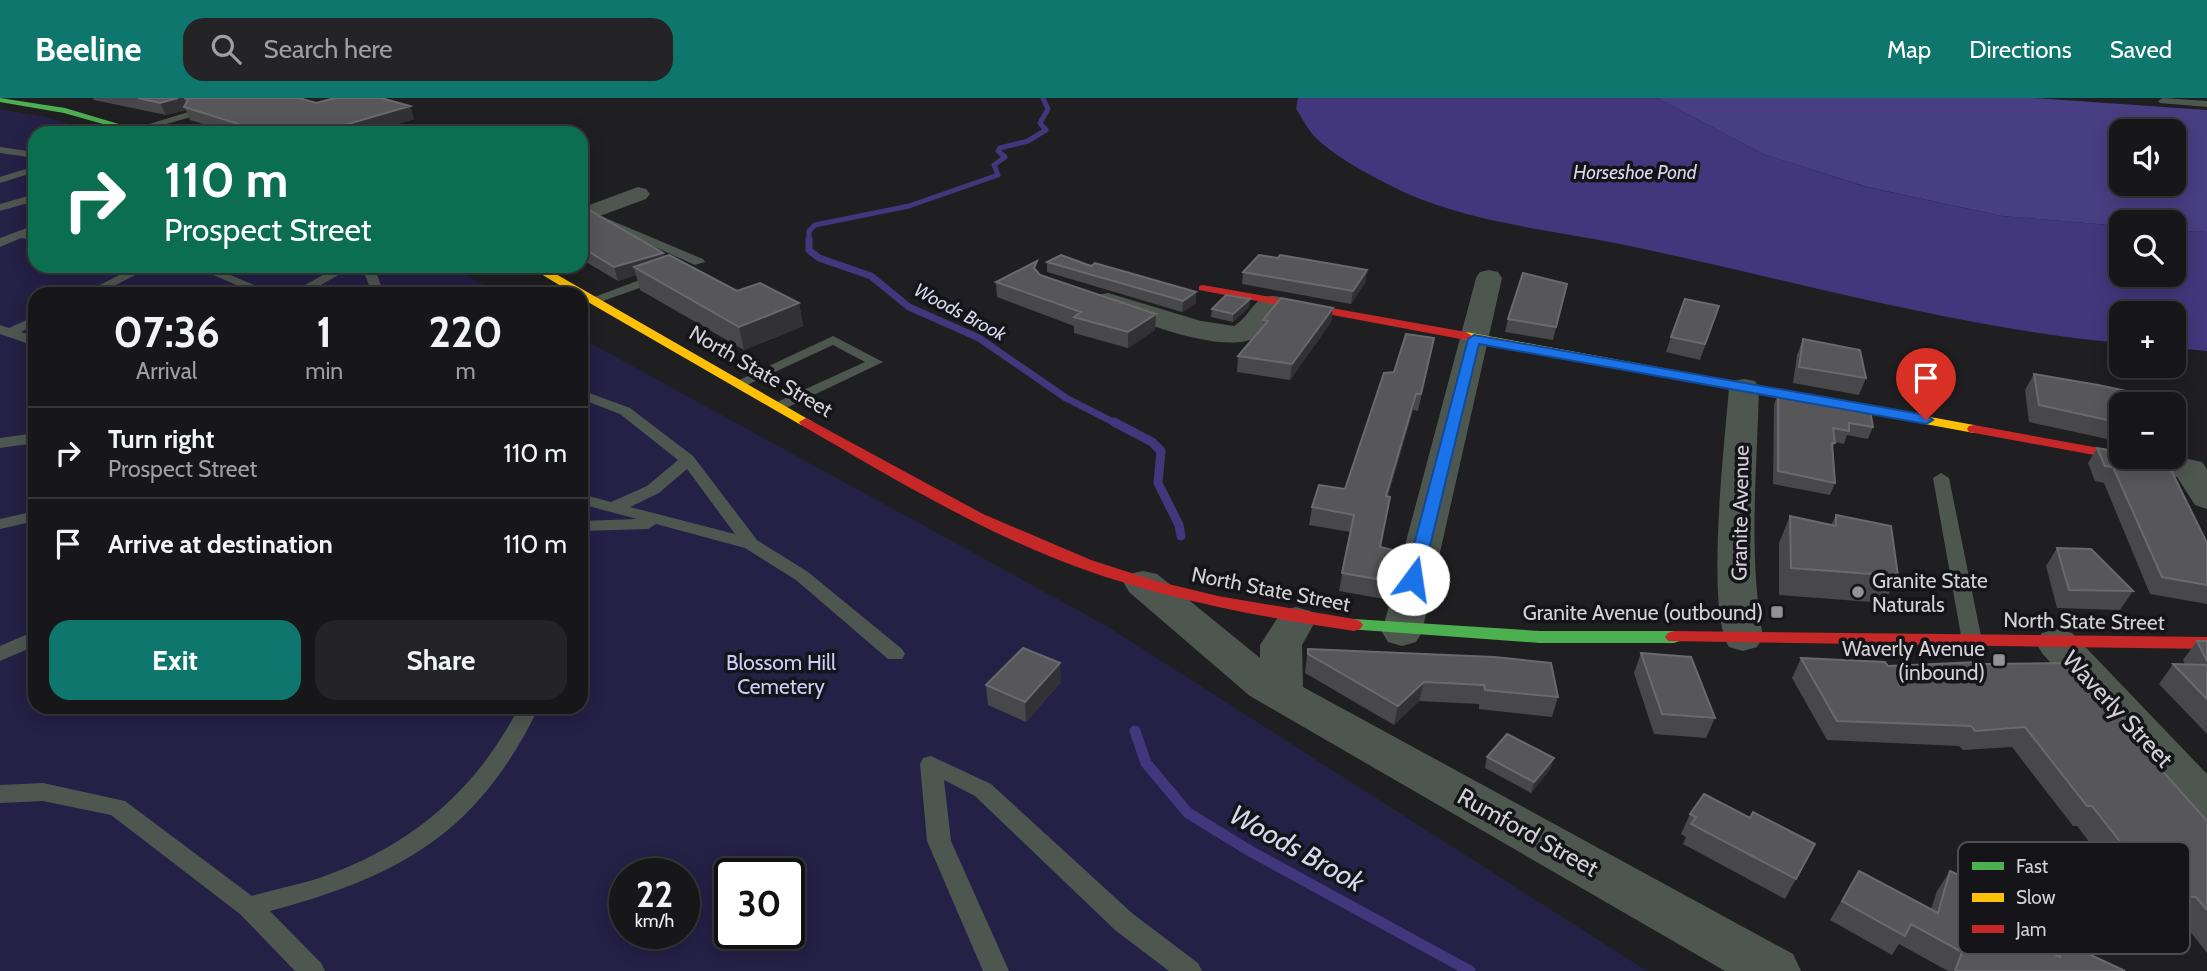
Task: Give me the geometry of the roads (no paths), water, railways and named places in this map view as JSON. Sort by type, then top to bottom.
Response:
[{"type":"main road","points":[[0,100],[65,111],[121,126]]},
{"type":"main road","name":"North State Street","points":[[547,273],[573,287]]},
{"type":"main road","points":[[1203,288],[1270,303],[2109,454]]},
{"type":"main road","name":"North State Street","points":[[588,295],[976,516],[1088,566],[1220,605],[1296,620],[1402,632],[1644,639],[1743,637],[2207,643]]},
{"type":"street","points":[[588,213],[638,194]]},
{"type":"street","points":[[1402,632],[1489,278]]},
{"type":"street","points":[[1088,295],[1186,325],[1232,335],[1246,332],[1270,303]]},
{"type":"street","name":"Granite Avenue","points":[[1743,637],[1738,607],[1737,536],[1744,388]]},
{"type":"street","points":[[2186,468],[2190,469],[2207,498]]},
{"type":"street","name":"Rumford Street","points":[[1143,583],[1265,685],[1774,971]]},
{"type":"street","points":[[1282,693],[1281,645],[1296,620]]},
{"type":"street","name":"Waverly Street","points":[[2057,643],[2207,805]]},
{"type":"lane","points":[[2163,101],[2207,104]]},
{"type":"lane","points":[[155,126],[188,115]]},
{"type":"lane","points":[[0,150],[28,154]]},
{"type":"lane","points":[[0,180],[28,171]]},
{"type":"lane","points":[[0,208],[28,199]]},
{"type":"lane","points":[[588,217],[699,262],[595,299]]},
{"type":"lane","points":[[0,243],[28,231]]},
{"type":"lane","points":[[19,234],[28,235]]},
{"type":"lane","points":[[103,287],[132,273]]},
{"type":"lane","points":[[216,273],[252,287]]},
{"type":"lane","points":[[308,287],[335,273]]},
{"type":"lane","points":[[5,330],[28,322]]},
{"type":"lane","points":[[5,330],[28,339]]},
{"type":"lane","points":[[740,383],[833,340],[876,362],[780,406]]},
{"type":"lane","points":[[588,397],[625,411],[687,459],[751,544]]},
{"type":"lane","points":[[0,443],[28,439]]},
{"type":"lane","points":[[610,508],[647,495],[667,483],[687,459]]},
{"type":"lane","points":[[1941,478],[1972,640]]},
{"type":"lane","points":[[588,501],[751,544],[802,576],[895,654]]},
{"type":"lane","points":[[0,524],[28,518]]},
{"type":"lane","points":[[588,526],[669,523]]},
{"type":"lane","points":[[0,654],[28,641]]},
{"type":"lane","points":[[249,907],[337,881],[425,838],[474,796],[513,745],[526,714]]},
{"type":"lane","points":[[996,971],[939,841],[932,764],[984,790],[1124,922],[1189,971]]},
{"type":"lane","points":[[0,794],[43,792],[117,807],[249,907],[312,971]]},
{"type":"water","name":"Horseshoe Pond","points":[[1298,98],[1657,98],[1763,154],[1866,187],[2002,216],[2109,225],[2109,287],[2186,287],[2186,231],[2207,232],[2207,351],[2186,349],[2186,301],[2109,301],[2109,342],[2060,336],[1879,303],[1639,248],[1464,213],[1408,194],[1348,162],[1317,139],[1296,109]]},
{"type":"waterway","name":"Woods Brook","points":[[1043,98],[1048,109],[1040,123],[1046,130],[1028,141],[1000,148],[998,151],[1005,157],[994,165],[998,175],[909,206],[815,225],[809,231],[809,250],[819,258],[871,276],[909,307],[979,338],[1066,398],[1117,424]]},
{"type":"waterway","name":"Woods Brook","points":[[1114,422],[1152,442],[1161,451],[1158,483],[1179,525],[1181,536]]},
{"type":"waterway","name":"Woods Brook","points":[[1135,731],[1146,763],[1188,813],[1250,851],[1470,971]]},
{"type":"place","name":"Granite State Naturals","points":[[1858,592]]},
{"type":"place","name":"Granite Avenue (outbound)","points":[[1777,612]]},
{"type":"place","name":"Waverly Avenue (inbound)","points":[[1999,660]]},
{"type":"park label","name":"Blossom Hill Cemetery","points":[[781,674]]}]
